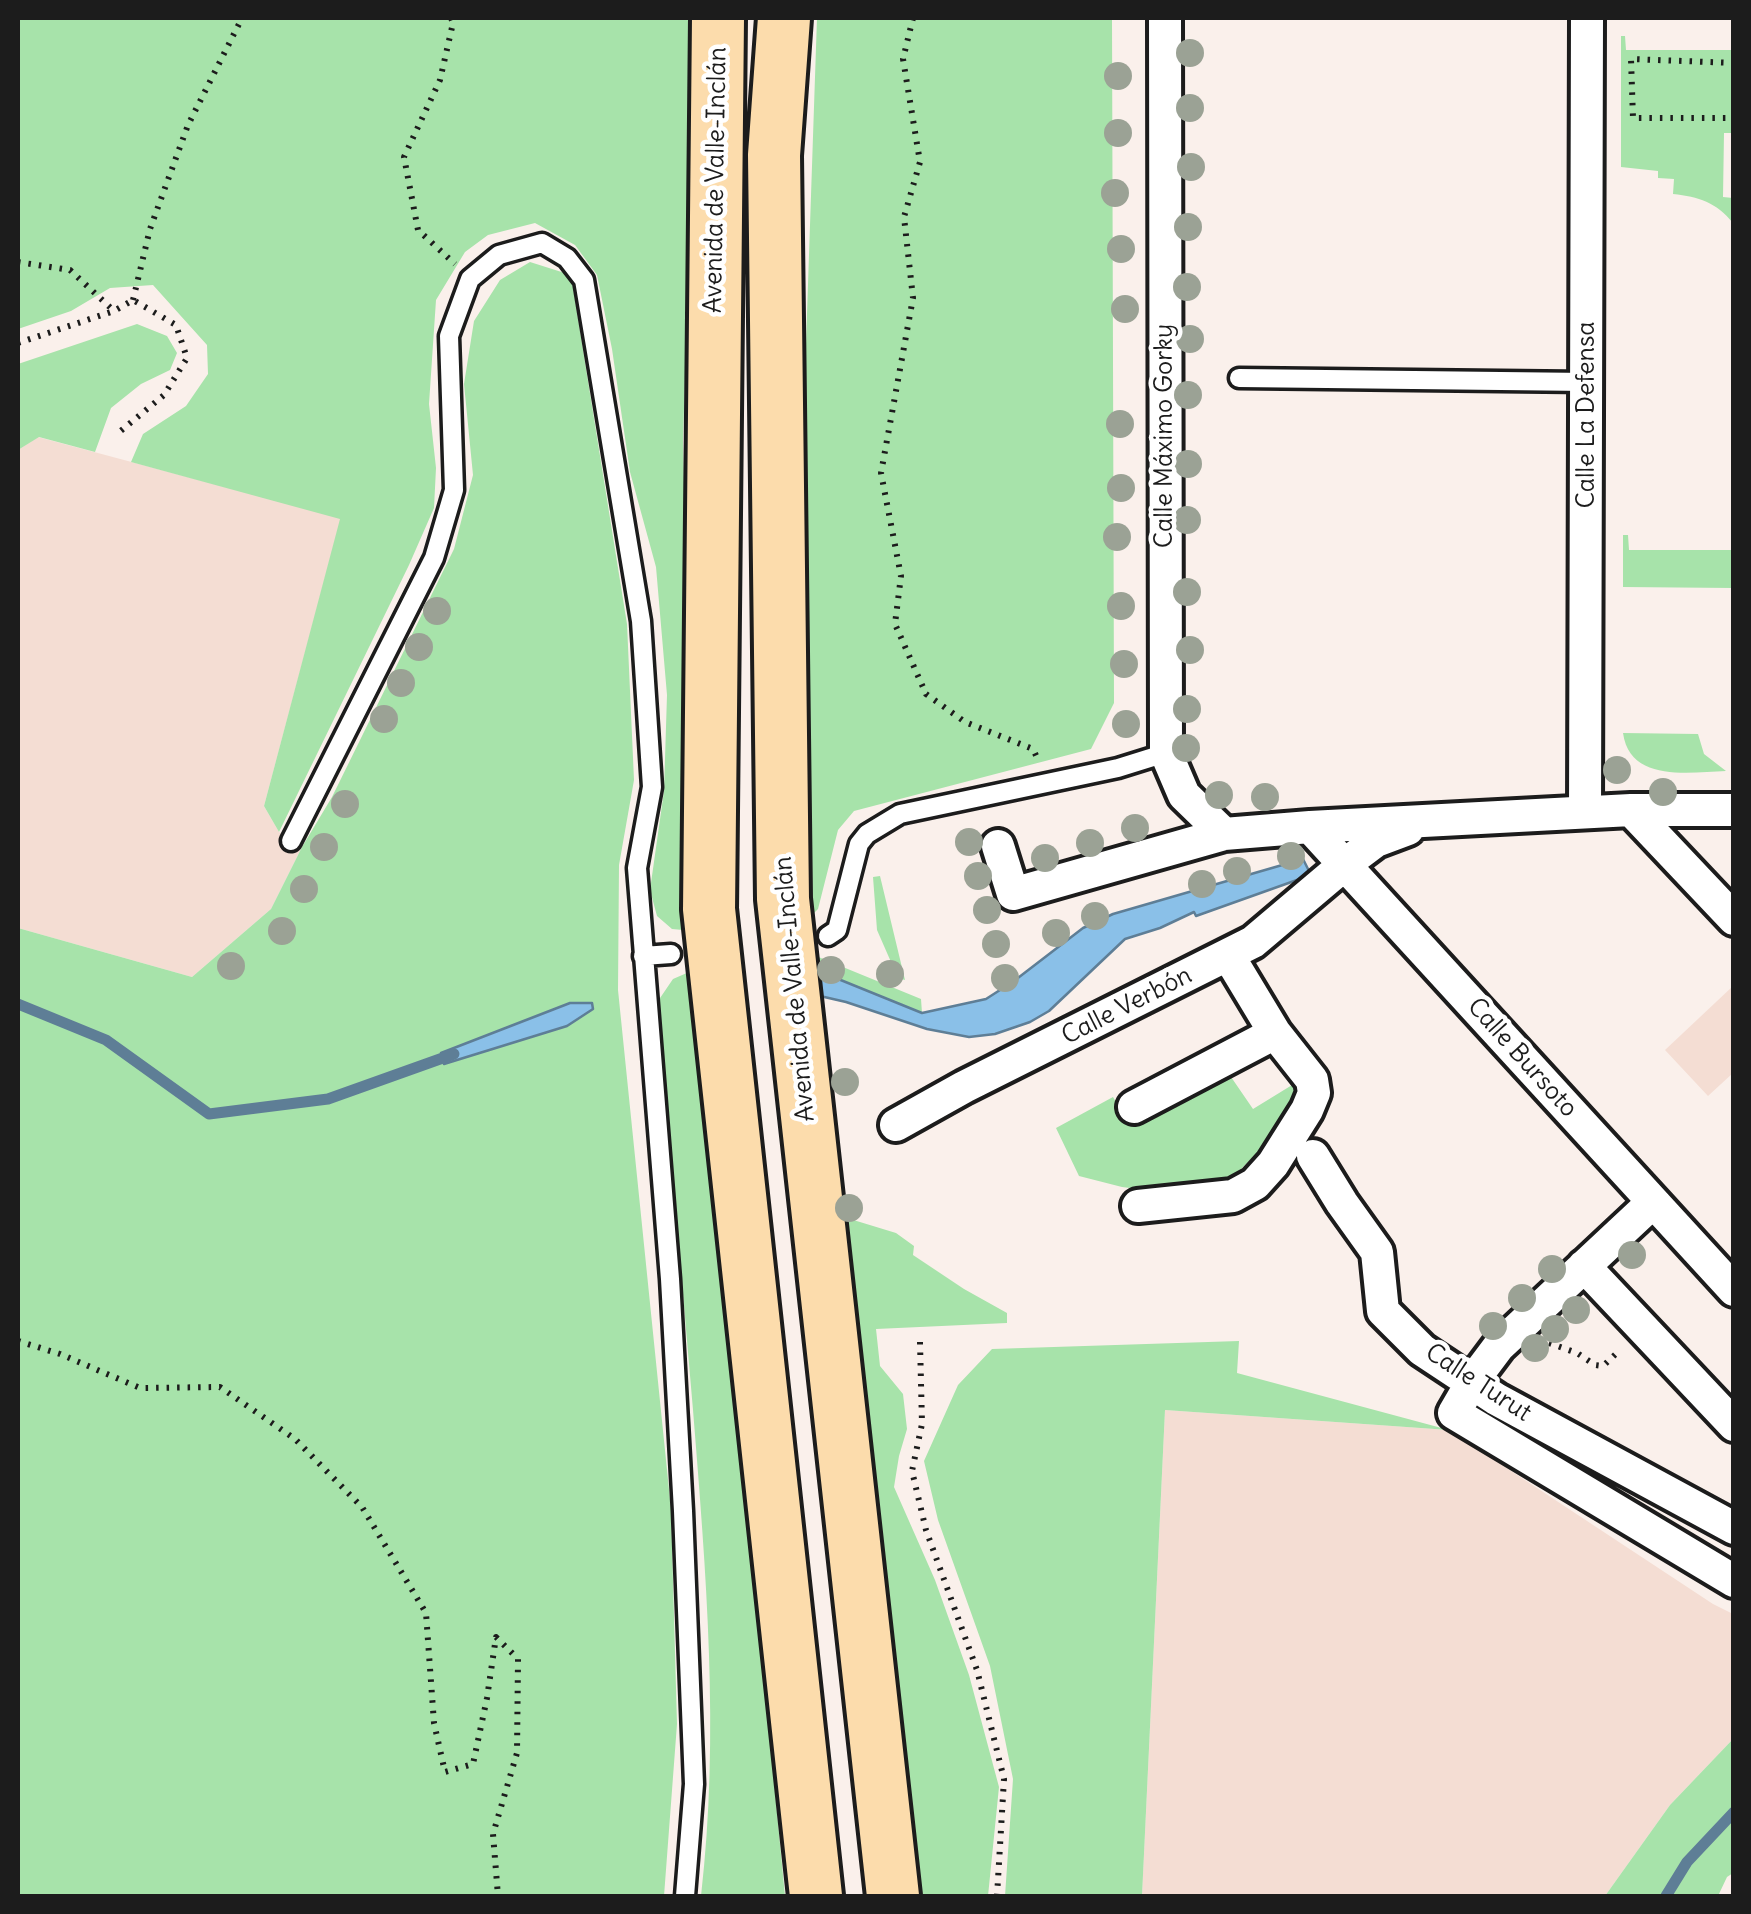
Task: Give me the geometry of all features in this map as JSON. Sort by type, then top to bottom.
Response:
[{"type":"main road","name":"Avenida de Valle-Inclán","points":[[718,18],[709,909],[816,1896]]},
{"type":"main road","name":"Avenida de Valle-Inclán","points":[[784,18],[774,156],[783,898],[893,1896]]},
{"type":"street","name":"Calle Máximo Gorky","points":[[1164,18],[1166,753],[1184,794],[1224,834]]},
{"type":"street","name":"Calle La Defensa","points":[[1586,812],[1587,18]]},
{"type":"street","points":[[1631,810],[1734,919]]},
{"type":"street","points":[[998,846],[1013,894],[1224,834],[1586,812],[1734,810]]},
{"type":"street","name":"Calle Verbón","points":[[896,1125],[1252,942],[1376,841],[1432,821]]},
{"type":"street","name":"Calle Bursoto","points":[[1310,826],[1734,1290]]},
{"type":"street","points":[[1138,1206],[1233,1196],[1254,1184],[1306,1140],[1314,1093],[1312,1080],[1275,1033],[1228,954]]},
{"type":"street","points":[[1134,1106],[1275,1033]]},
{"type":"street","name":"Calle Turut","points":[[1306,1140],[1376,1252],[1384,1311],[1422,1350],[1510,1406],[1734,1528]]},
{"type":"street","points":[[1472,1382],[1514,1331],[1652,1203]]},
{"type":"street","points":[[1584,1266],[1734,1426]]},
{"type":"street","name":"Calle Turut","points":[[1472,1382],[1454,1413],[1734,1581]]},
{"type":"lane","points":[[290,842],[434,558],[454,490],[450,336],[470,279],[499,255],[542,243],[567,258],[584,280],[641,621],[652,787],[637,868],[670,1280],[694,1784],[685,1896]]},
{"type":"lane","points":[[1240,378],[1588,382]]},
{"type":"lane","points":[[828,936],[837,930],[858,844],[900,814],[1118,768],[1166,753]]},
{"type":"lane","points":[[643,956],[671,954]]},
{"type":"path","points":[[18,343],[114,312],[133,300],[150,228],[188,125],[242,18]]},
{"type":"path","points":[[451,18],[440,80],[404,157],[418,230],[470,279]]},
{"type":"path","points":[[913,18],[903,60],[920,162],[904,217],[914,298],[881,473],[901,576],[895,624],[926,694],[965,722],[1033,749],[1042,767]]},
{"type":"path","points":[[1734,62],[1630,58],[1632,118],[1734,118]]},
{"type":"path","points":[[18,262],[70,270],[114,312]]},
{"type":"path","points":[[117,434],[164,395],[187,358],[176,325],[133,300]]},
{"type":"path","points":[[1514,1331],[1603,1366],[1643,1328]]},
{"type":"path","points":[[18,1341],[140,1388],[220,1387],[295,1439],[362,1507],[426,1613],[434,1723],[445,1772],[473,1764],[496,1637],[518,1659],[517,1753],[494,1834],[498,1896]]},
{"type":"path","points":[[920,1342],[922,1424],[912,1471],[926,1530],[977,1670],[1004,1779],[996,1896]]},
{"type":"shaded area","points":[[38,437],[341,518],[264,806],[279,832],[302,847],[271,909],[192,977],[18,928],[18,450]]},
{"type":"shaded area","points":[[1733,986],[1733,1073],[1708,1096],[1665,1050]]},
{"type":"shaded area","points":[[1165,1410],[1449,1430],[1733,1614],[1733,1739],[1670,1805],[1605,1896],[1142,1896]]},
{"type":"green space","points":[[18,18],[696,18],[683,441],[694,931],[672,929],[657,916],[650,890],[664,791],[667,695],[656,567],[630,472],[597,275],[575,245],[535,223],[488,235],[465,252],[436,300],[429,404],[436,468],[434,508],[279,832],[264,806],[340,519],[131,462],[143,434],[186,406],[208,374],[207,345],[153,285],[110,288],[71,311],[18,329]]},
{"type":"green space","points":[[817,18],[1112,18],[1114,703],[1091,749],[854,811],[838,830],[818,909],[811,916],[805,718],[805,373]]},
{"type":"green space","points":[[1733,18],[1733,133],[1724,133],[1723,197],[1733,198],[1733,223],[1706,202],[1673,194],[1674,179],[1658,178],[1658,171],[1621,167],[1621,36],[1625,36],[1626,50],[1732,50]]},
{"type":"green space","points":[[530,262],[571,275],[627,624],[634,780],[619,865],[618,990],[671,1509],[677,1724],[664,1896],[18,1896],[18,928],[192,977],[271,909],[332,797],[454,549],[473,475],[464,384],[474,321],[500,280]]},
{"type":"green space","points":[[137,324],[167,336],[177,353],[170,370],[141,384],[111,408],[95,452],[39,437],[18,450],[18,364]]},
{"type":"green space","points":[[1623,535],[1628,535],[1629,550],[1733,550],[1733,588],[1623,587]]},
{"type":"green space","points":[[1623,733],[1698,734],[1704,754],[1726,771],[1679,773],[1649,767],[1628,749]]},
{"type":"green space","points":[[880,876],[905,980],[898,978],[877,930],[873,877]]},
{"type":"green space","points":[[816,956],[921,999],[922,1013],[816,970]]},
{"type":"green space","points":[[696,969],[785,1896],[701,1896],[710,1775],[706,1593],[658,1001],[673,979]]},
{"type":"green space","points":[[1229,1074],[1253,1109],[1297,1082],[1284,1117],[1268,1142],[1233,1177],[1212,1184],[1146,1190],[1079,1176],[1056,1128],[1113,1097],[1127,1121]]},
{"type":"green space","points":[[837,1215],[896,1233],[914,1246],[913,1255],[1007,1313],[1007,1323],[876,1329],[880,1366],[903,1394],[907,1429],[894,1487],[935,1580],[969,1675],[999,1787],[988,1896],[915,1896]]},
{"type":"green space","points":[[1239,1341],[1237,1373],[1449,1430],[1165,1410],[1142,1896],[1005,1896],[1013,1779],[990,1666],[938,1520],[924,1461],[958,1385],[992,1349]]},
{"type":"green space","points":[[1733,1739],[1733,1873],[1718,1896],[1605,1896],[1670,1805]]},
{"type":"water","points":[[1303,859],[1311,875],[1196,916],[1194,912],[1125,939],[1049,1011],[995,1034],[969,1037],[927,1029],[820,996],[816,970],[922,1013],[986,999],[1083,928],[1113,914]]},
{"type":"water","points":[[570,1003],[592,1003],[593,1009],[567,1026],[444,1064],[441,1053]]},
{"type":"waterway","points":[[18,1004],[106,1040],[209,1114],[328,1099],[454,1054]]},
{"type":"waterway","points":[[1666,1896],[1687,1862],[1734,1812]]}]
